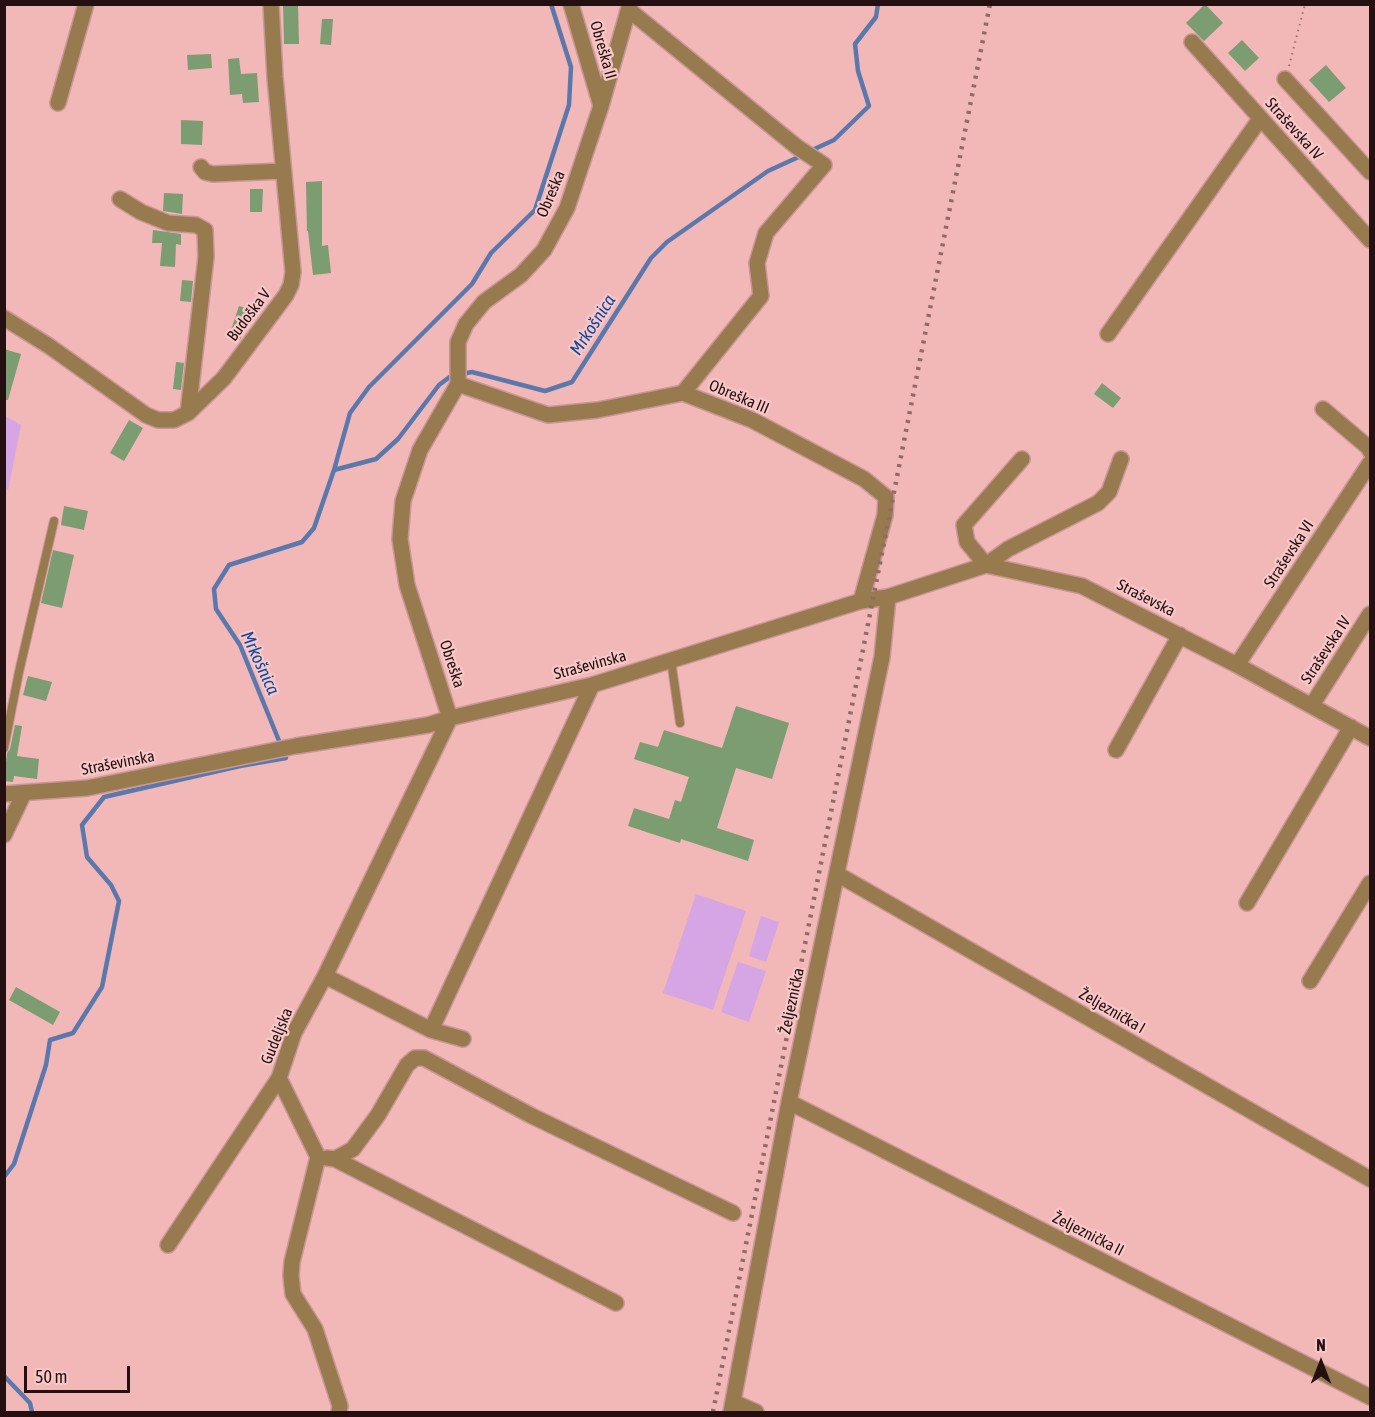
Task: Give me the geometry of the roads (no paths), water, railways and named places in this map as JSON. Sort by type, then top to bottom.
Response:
[{"type":"street","points":[[58,103],[86,4]]},
{"type":"street","name":"Budoška V","points":[[188,413],[224,378],[291,285],[293,272],[275,77],[271,4]]},
{"type":"street","name":"Obreška II","points":[[572,4],[601,106]]},
{"type":"street","points":[[630,7],[797,147],[824,165],[766,233],[757,262],[761,296],[683,393]]},
{"type":"street","name":"Obreška","points":[[450,718],[407,585],[400,539],[403,501],[420,450],[458,384],[458,342],[466,324],[484,302],[521,275],[544,250],[567,208],[601,106],[630,7]]},
{"type":"street","name":"Straševska IV","points":[[1192,42],[1371,240]]},
{"type":"street","points":[[1285,79],[1371,172]]},
{"type":"street","points":[[1108,334],[1260,119]]},
{"type":"street","points":[[201,167],[205,172],[213,174],[283,171]]},
{"type":"street","points":[[4,318],[49,346],[146,415],[158,420],[174,420],[188,413],[206,257],[205,230],[196,225],[168,223],[141,212],[120,199]]},
{"type":"street","name":"Obreška III","points":[[458,384],[548,415],[598,410],[683,393],[752,420],[864,479],[886,496],[885,515],[861,601]]},
{"type":"street","points":[[1323,409],[1371,451]]},
{"type":"street","points":[[986,565],[967,542],[964,525],[1022,459]]},
{"type":"street","points":[[888,597],[986,565],[1008,549],[1098,503],[1109,492],[1121,459]]},
{"type":"street","name":"Straševska VI","points":[[1237,665],[1371,463]]},
{"type":"street","name":"Straševska","points":[[986,565],[1082,586],[1180,635],[1371,738]]},
{"type":"street","name":"Straševinska","points":[[4,794],[87,788],[296,746],[428,725],[592,685],[861,601],[888,597]]},
{"type":"street","name":"Željeznička","points":[[732,1407],[789,1102],[882,657],[888,597]]},
{"type":"street","name":"Straševska IV","points":[[1312,705],[1371,614]]},
{"type":"street","points":[[1116,750],[1180,635]]},
{"type":"street","points":[[431,1030],[592,685]]},
{"type":"street","name":"Gudeljska","points":[[318,1156],[279,1078],[294,1033],[325,976],[450,718]]},
{"type":"street","points":[[1247,903],[1351,727]]},
{"type":"street","points":[[4,835],[24,793]]},
{"type":"street","name":"Željeznička I","points":[[837,874],[1371,1179]]},
{"type":"street","points":[[1310,981],[1371,883]]},
{"type":"street","points":[[325,976],[431,1030],[463,1040]]},
{"type":"street","points":[[335,1159],[353,1149],[378,1115],[407,1065],[415,1058],[424,1058],[532,1116],[733,1213]]},
{"type":"street","points":[[168,1245],[279,1078]]},
{"type":"street","name":"Željeznička II","points":[[789,1102],[1371,1397]]},
{"type":"street","points":[[344,1410],[315,1329],[293,1294],[291,1276],[292,1262],[318,1156],[335,1159],[616,1304]]},
{"type":"street","points":[[732,1407],[756,1413]]},
{"type":"lane","points":[[4,748],[54,521]]},
{"type":"lane","points":[[671,660],[680,723]]},
{"type":"waterway","points":[[334,470],[350,413],[369,387],[472,284],[491,253],[535,210],[569,105],[571,67],[551,4]]},
{"type":"waterway","name":"Mrkošnica","points":[[810,151],[834,140],[869,106],[858,71],[855,44],[876,17],[878,4]]},
{"type":"waterway","name":"Mrkošnica","points":[[4,1177],[14,1164],[46,1065],[50,1040],[73,1033],[102,987],[119,901],[111,885],[87,857],[82,825],[104,797],[240,766],[286,758],[240,645],[216,609],[214,589],[229,565],[302,542],[314,528],[334,470],[376,459],[398,439],[439,385],[451,376],[472,372],[545,391],[572,382],[651,258],[667,242],[768,171],[803,155]]},
{"type":"waterway","name":"Mrkošnica","points":[[4,1376],[30,1403],[32,1412]]},
{"type":"railway","points":[[713,1412],[990,4]]}]
